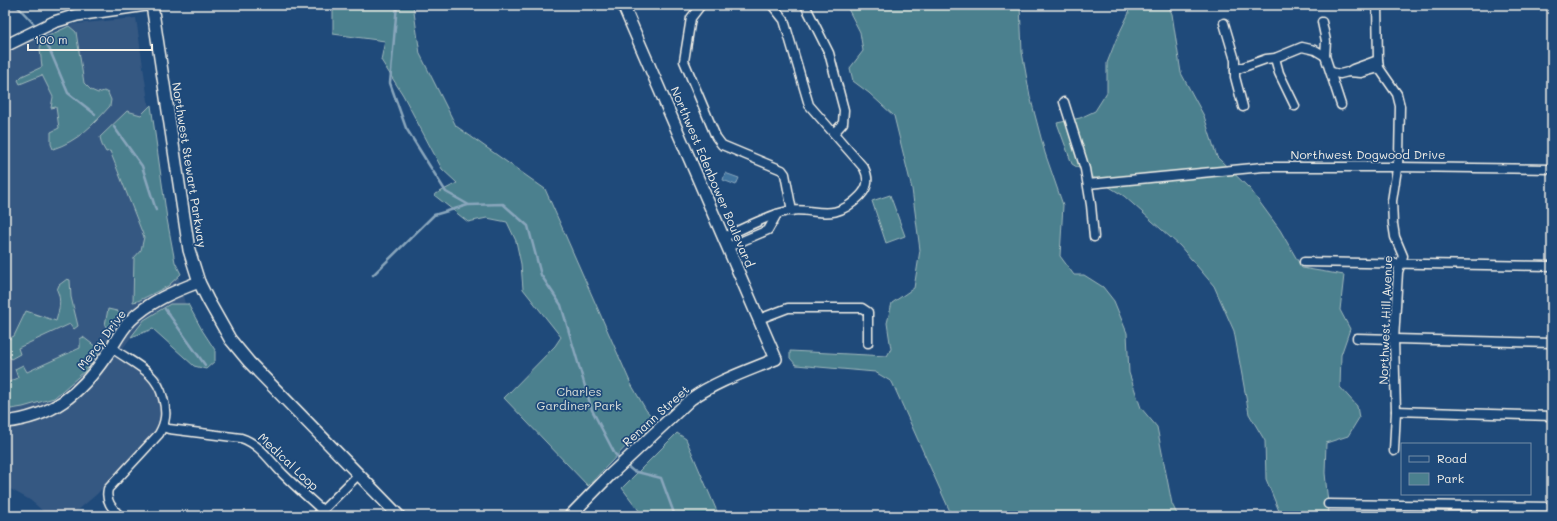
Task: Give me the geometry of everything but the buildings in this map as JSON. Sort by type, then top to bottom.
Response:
[{"type":"street","points":[[5,46],[63,19],[83,14],[146,5]]},
{"type":"street","name":"Northwest Stewart Parkway","points":[[152,5],[186,240],[199,282],[220,322],[240,351],[259,373],[399,516]]},
{"type":"street","name":"Northwest Edenbower Boulevard","points":[[623,5],[776,359]]},
{"type":"street","points":[[701,5],[691,18],[684,61],[716,137],[722,145],[782,170],[785,174],[792,211]]},
{"type":"street","points":[[726,242],[777,214],[792,211],[835,212],[842,210],[857,199],[865,189],[868,180],[864,168],[809,105],[784,20],[772,5]]},
{"type":"street","points":[[805,5],[830,53],[844,110],[843,123],[834,134]]},
{"type":"street","points":[[1331,72],[1340,74],[1353,69],[1378,64],[1377,5]]},
{"type":"street","points":[[1322,22],[1326,42],[1325,56],[1341,105]]},
{"type":"street","points":[[1224,24],[1235,60],[1235,77],[1244,107]]},
{"type":"street","points":[[1235,70],[1266,59],[1275,58],[1302,47],[1314,50],[1325,56]]},
{"type":"street","points":[[1275,58],[1279,73],[1295,106]]},
{"type":"street","name":"Northwest Hill Avenue","points":[[1378,64],[1397,94],[1400,106],[1397,167],[1392,201],[1395,237],[1403,256],[1398,272],[1394,340],[1396,412],[1394,451]]},
{"type":"street","points":[[1064,102],[1085,168],[1094,237]]},
{"type":"street","name":"Northwest Dogwood Drive","points":[[1088,184],[1262,167],[1552,169]]},
{"type":"street","points":[[726,242],[768,230],[777,214]]},
{"type":"street","points":[[1304,262],[1552,266]]},
{"type":"street","name":"Mercy Drive","points":[[5,422],[45,412],[67,399],[86,383],[112,348],[123,330],[136,315],[168,295],[199,282]]},
{"type":"street","points":[[759,319],[788,308],[862,308],[868,312],[868,343]]},
{"type":"street","points":[[1357,338],[1394,340],[1552,342]]},
{"type":"street","points":[[112,348],[144,369],[153,377],[159,386],[165,404],[166,414],[163,427],[154,441],[108,489],[108,501],[120,516]]},
{"type":"street","name":"Renann Street","points":[[570,516],[609,476],[680,408],[704,390],[726,379],[776,359]]},
{"type":"street","points":[[1396,412],[1552,416]]},
{"type":"street","name":"Medical Loop","points":[[163,427],[241,438],[249,441],[256,445],[320,513]]},
{"type":"street","points":[[320,513],[358,475]]},
{"type":"street","points":[[1328,504],[1552,507]]},
{"type":"shaded area","points":[[136,18],[165,218],[186,308],[144,320],[123,348],[162,377],[173,413],[97,494],[71,516],[49,516],[30,500],[5,486],[5,53],[29,41],[74,24]]},
{"type":"shaded area","points":[[725,173],[739,178],[736,185],[723,180]]},
{"type":"green space","name":"Charles Gardiner Park","points":[[333,5],[413,5],[420,54],[456,126],[545,189],[631,384],[646,410],[653,418],[588,486],[504,398],[555,346],[561,337],[523,289],[521,264],[516,241],[507,222],[487,218],[468,222],[434,195],[457,183],[442,169],[403,95],[381,60],[385,41],[333,34]]},
{"type":"green space","points":[[846,5],[1020,5],[1022,52],[1030,96],[1045,153],[1063,205],[1060,256],[1074,275],[1084,275],[1103,287],[1114,301],[1127,333],[1129,373],[1141,408],[1157,427],[1172,504],[1178,516],[952,516],[892,382],[875,372],[796,365],[790,358],[790,351],[887,356],[891,349],[887,323],[892,303],[914,288],[920,250],[912,189],[894,116],[869,93],[853,81],[850,68],[863,51],[860,32]]},
{"type":"green space","points":[[1126,5],[1168,5],[1172,14],[1181,73],[1204,116],[1217,157],[1250,189],[1280,230],[1302,268],[1344,275],[1340,310],[1350,329],[1341,355],[1340,387],[1357,406],[1359,418],[1348,436],[1326,443],[1325,473],[1329,513],[1332,516],[1281,516],[1266,479],[1265,441],[1249,414],[1234,331],[1214,286],[1180,246],[1124,196],[1072,164],[1057,123],[1080,118],[1095,111],[1107,92],[1107,63],[1129,13]]},
{"type":"green space","points":[[69,26],[76,32],[84,83],[91,90],[98,93],[104,91],[108,93],[111,100],[110,106],[84,132],[70,142],[53,149],[51,144],[51,132],[59,128],[56,107],[51,108],[53,97],[42,75],[20,84],[18,80],[22,76],[42,67],[40,49],[42,39]]},
{"type":"green space","points":[[151,105],[167,219],[175,262],[181,274],[168,286],[133,302],[134,258],[141,250],[144,237],[110,151],[106,152],[100,137],[127,111],[141,115]]},
{"type":"green space","points":[[890,195],[905,236],[886,243],[872,201]]},
{"type":"green space","points":[[67,279],[70,280],[71,297],[78,326],[74,329],[70,324],[18,348],[20,354],[11,359],[7,353],[5,354],[5,341],[14,336],[26,311],[56,321],[60,302],[57,290],[59,285]]},
{"type":"green space","points":[[170,304],[188,304],[215,350],[215,361],[206,369],[194,366],[153,329],[131,337],[144,320]]},
{"type":"green space","points":[[108,309],[117,311],[122,316],[113,327],[108,330],[105,325]]},
{"type":"green space","points":[[83,337],[96,347],[98,353],[85,371],[54,398],[23,407],[5,410],[5,384],[18,378],[15,369],[23,365],[27,372],[80,348],[80,339]]},
{"type":"green space","points":[[677,433],[686,439],[719,516],[643,516],[622,488]]},
{"type":"waterway","points":[[16,5],[36,26]]},
{"type":"waterway","points":[[397,5],[390,83],[406,128],[446,192],[469,205],[503,204],[528,226],[541,275],[561,305],[592,410],[615,454],[621,460]]},
{"type":"waterway","points":[[41,31],[68,93],[95,114]]},
{"type":"waterway","points":[[114,127],[142,166],[156,210]]},
{"type":"waterway","points":[[373,275],[434,215],[468,205]]},
{"type":"waterway","points":[[165,309],[205,365]]},
{"type":"waterway","points":[[626,465],[633,471],[661,478],[675,516]]}]
